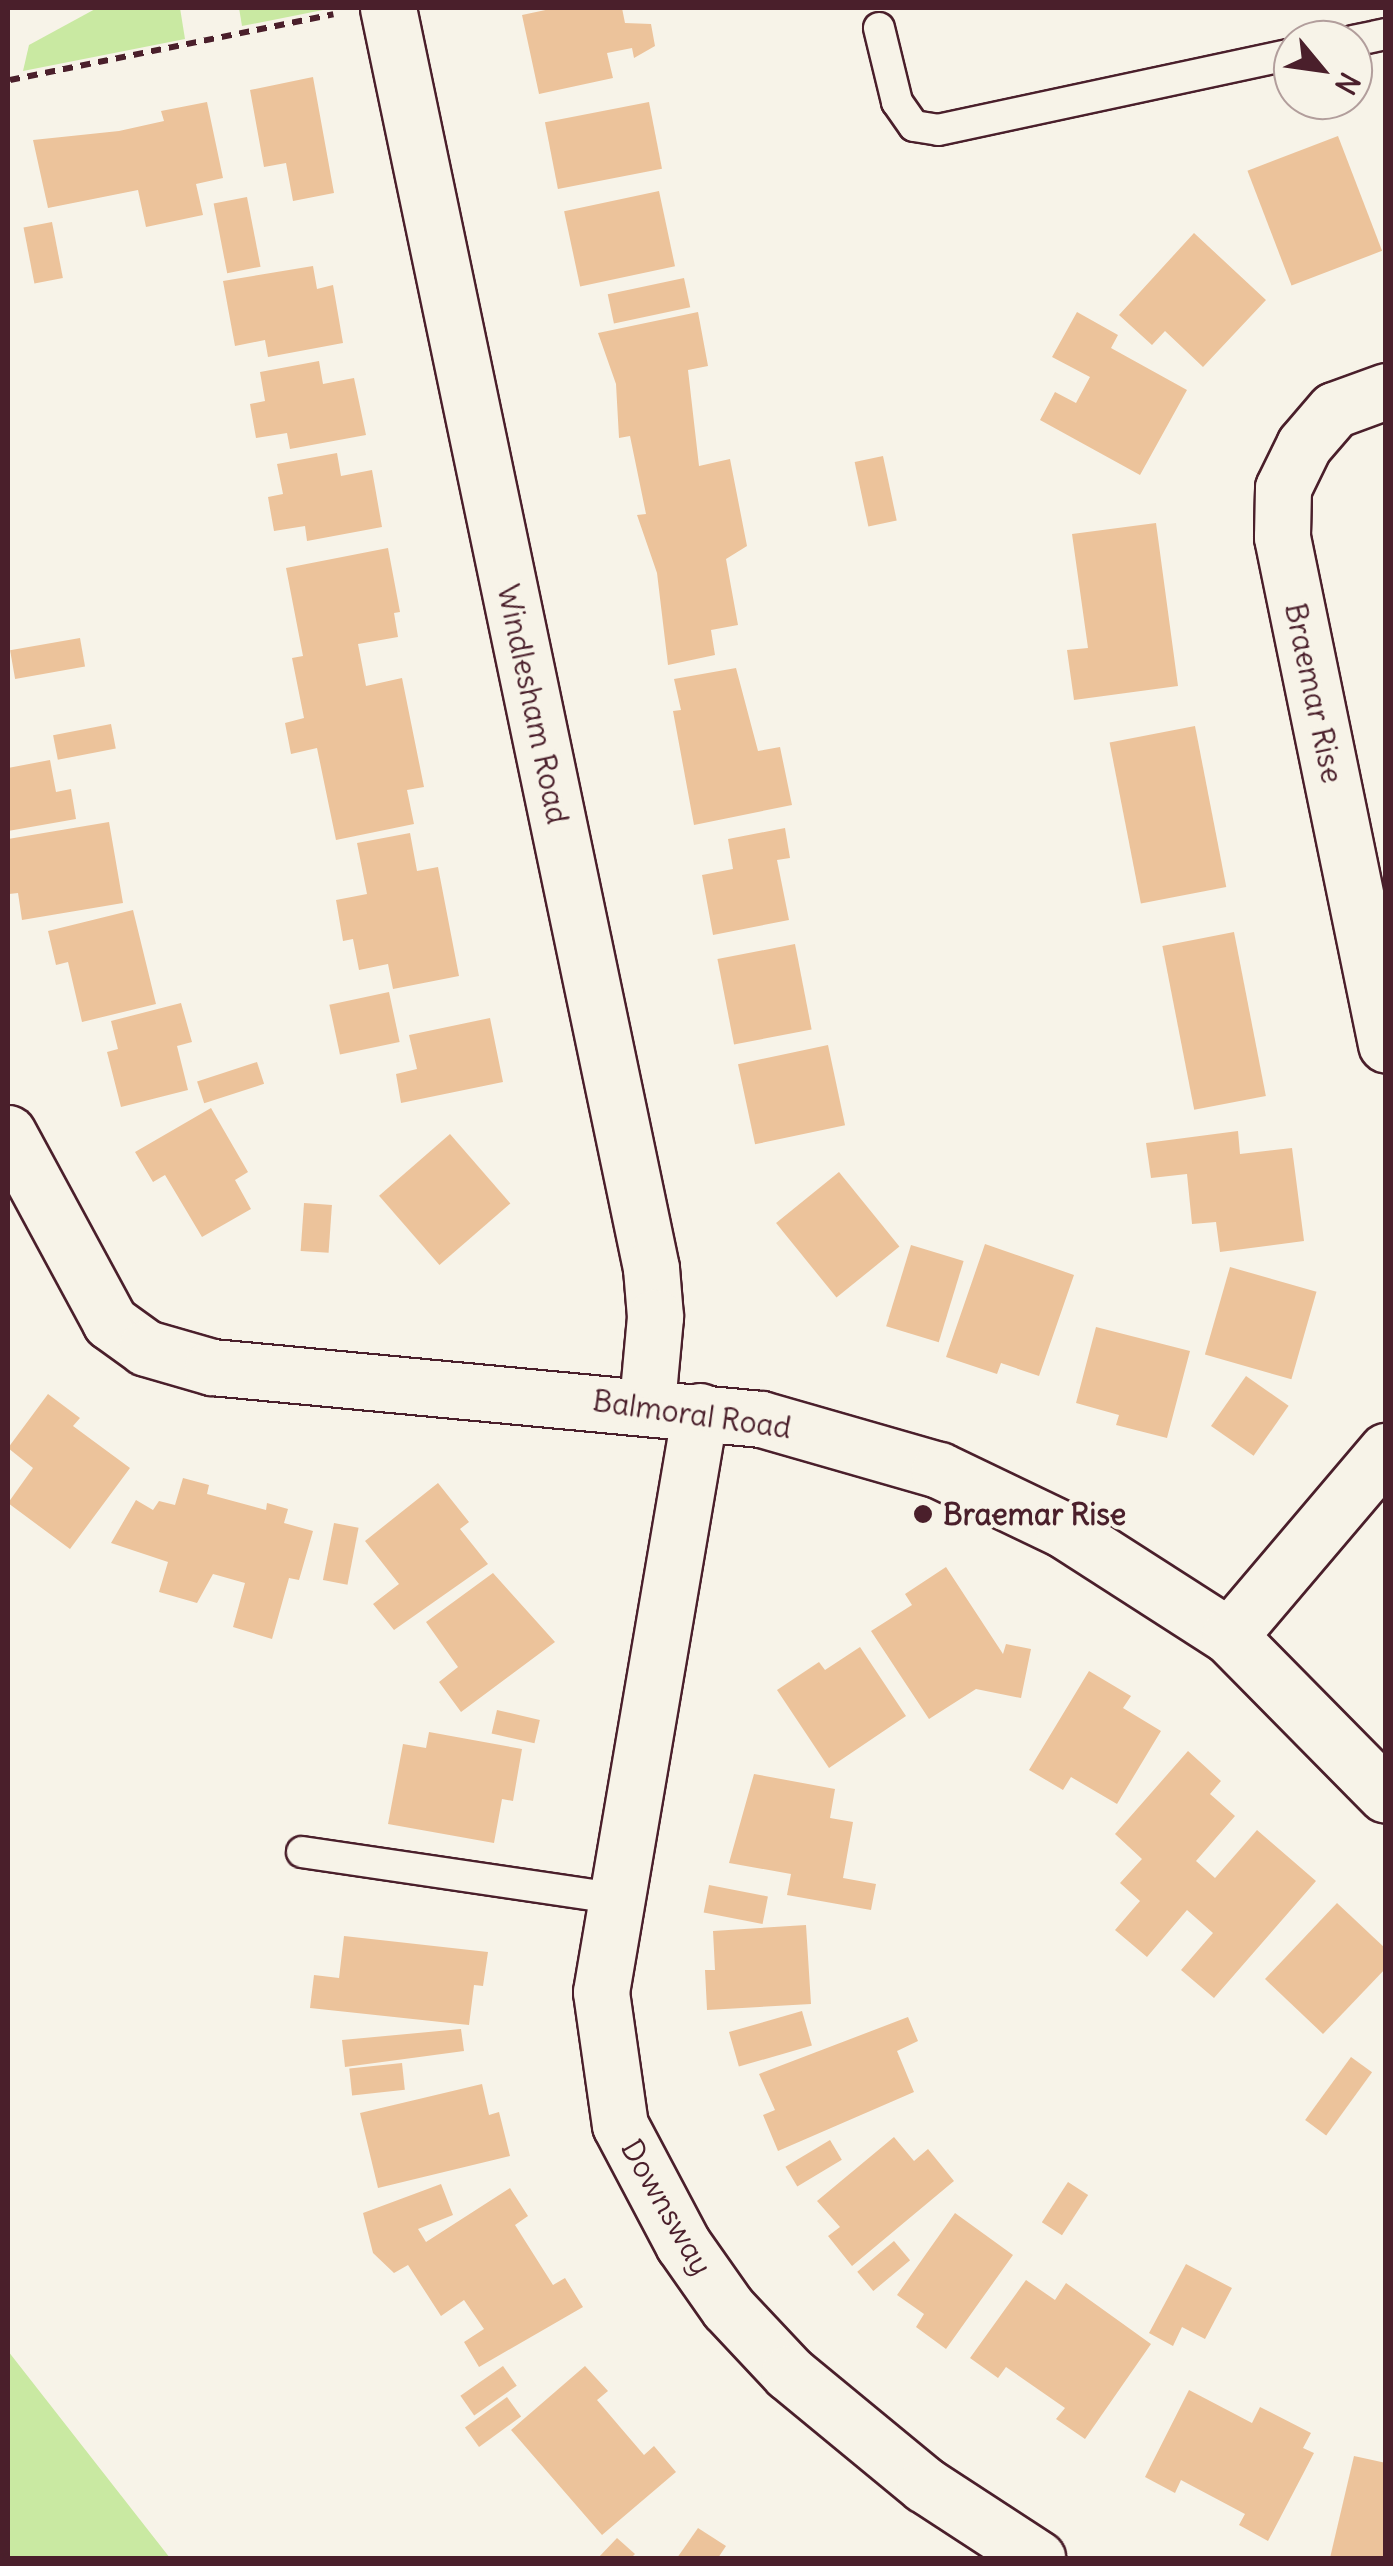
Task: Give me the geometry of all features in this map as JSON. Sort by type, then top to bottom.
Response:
[{"type":"street","name":"Windlesham Road","points":[[366,10],[650,1268],[673,1407]]},
{"type":"street","name":"Braemar Rise","points":[[1386,391],[1334,410],[1304,445],[1283,488],[1282,538],[1386,1044]]},
{"type":"street","name":"Balmoral Road","points":[[8,1132],[110,1322],[146,1348],[212,1367],[673,1407],[860,1444],[992,1491],[1134,1572],[1229,1636],[1386,1795]]},
{"type":"street","name":"Downsway","points":[[673,1407],[616,1898],[601,1992],[604,2049],[620,2126],[668,2221],[728,2308],[789,2373],[926,2485],[1037,2558]]},
{"type":"street","points":[[1229,1636],[1386,1452]]},
{"type":"lane","points":[[879,28],[897,102],[914,126],[938,130],[1273,58]]},
{"type":"lane","points":[[302,1852],[616,1898]]},
{"type":"path","points":[[10,80],[366,10]]},
{"type":"green space","points":[[97,8],[180,8],[185,39],[23,71],[29,45]]},
{"type":"green space","points":[[239,8],[333,8],[242,26]]},
{"type":"green space","points":[[8,2351],[170,2558],[8,2558]]},
{"type":"building","points":[[555,8],[622,8],[625,23],[651,24],[655,46],[634,58],[632,48],[607,53],[613,78],[539,94],[522,15]]},
{"type":"building","points":[[313,77],[334,193],[293,201],[286,163],[264,167],[250,90]]},
{"type":"building","points":[[207,102],[223,178],[196,184],[203,215],[146,227],[138,190],[48,208],[33,140],[119,131],[164,121],[161,111]]},
{"type":"building","points":[[649,102],[662,169],[558,189],[545,122]]},
{"type":"building","points":[[1338,136],[1382,251],[1292,286],[1247,171]]},
{"type":"building","points":[[659,191],[675,266],[580,286],[564,211]]},
{"type":"building","points":[[247,197],[261,267],[227,273],[214,203]]},
{"type":"building","points":[[52,222],[63,278],[34,283],[24,228]]},
{"type":"building","points":[[1194,233],[1266,300],[1203,367],[1165,331],[1152,345],[1119,315]]},
{"type":"building","points":[[313,266],[317,289],[333,285],[343,343],[268,357],[265,340],[235,346],[223,281]]},
{"type":"building","points":[[684,278],[690,307],[614,324],[608,294]]},
{"type":"building","points":[[698,312],[708,366],[688,370],[699,466],[730,459],[747,546],[726,559],[738,625],[711,630],[715,655],[668,665],[657,573],[637,515],[646,514],[630,436],[619,438],[616,384],[598,333]]},
{"type":"building","points":[[1077,312],[1118,335],[1111,348],[1187,390],[1140,475],[1040,420],[1055,392],[1076,403],[1090,377],[1052,357]]},
{"type":"building","points":[[319,361],[323,384],[354,378],[366,435],[290,449],[287,433],[256,438],[250,404],[265,401],[260,372]]},
{"type":"building","points":[[337,453],[341,476],[372,470],[382,527],[307,541],[305,526],[274,531],[268,497],[283,494],[277,464]]},
{"type":"building","points":[[883,456],[897,521],[868,527],[855,462]]},
{"type":"building","points":[[1156,523],[1178,686],[1074,700],[1067,650],[1088,648],[1072,534]]},
{"type":"building","points":[[388,548],[400,612],[394,613],[398,637],[358,644],[366,686],[402,678],[424,787],[407,790],[414,824],[336,840],[317,748],[291,754],[285,723],[304,718],[292,658],[303,656],[286,568]]},
{"type":"building","points":[[80,638],[85,667],[15,679],[10,650]]},
{"type":"building","points":[[736,668],[758,751],[780,747],[792,805],[694,825],[673,711],[681,710],[674,679]]},
{"type":"building","points":[[111,724],[116,749],[58,760],[53,735]]},
{"type":"building","points":[[1195,726],[1226,887],[1141,904],[1110,743]]},
{"type":"building","points":[[50,760],[56,792],[71,789],[76,819],[8,831],[8,768]]},
{"type":"building","points":[[109,822],[123,903],[22,920],[18,893],[9,894],[8,839]]},
{"type":"building","points":[[785,828],[790,858],[777,860],[789,920],[713,935],[702,875],[733,869],[728,839]]},
{"type":"building","points":[[410,833],[417,871],[438,867],[459,976],[393,989],[388,964],[359,970],[353,939],[343,941],[336,900],[367,894],[357,843]]},
{"type":"building","points":[[133,910],[156,1004],[82,1022],[68,962],[56,965],[48,931]]},
{"type":"building","points":[[1234,932],[1266,1096],[1194,1110],[1162,946]]},
{"type":"building","points":[[795,944],[812,1029],[734,1044],[717,959]]},
{"type":"building","points":[[389,992],[400,1042],[340,1055],[329,1005]]},
{"type":"building","points":[[181,1003],[192,1042],[177,1046],[188,1090],[121,1107],[107,1052],[118,1049],[111,1021]]},
{"type":"building","points":[[490,1018],[503,1082],[401,1103],[396,1074],[417,1069],[409,1035]]},
{"type":"building","points":[[828,1045],[845,1125],[755,1144],[738,1064]]},
{"type":"building","points":[[257,1062],[264,1084],[204,1103],[197,1081]]},
{"type":"building","points":[[211,1108],[248,1172],[235,1180],[251,1209],[202,1237],[165,1175],[153,1182],[135,1152]]},
{"type":"building","points":[[1238,1131],[1240,1154],[1292,1148],[1304,1241],[1220,1252],[1216,1222],[1192,1224],[1187,1174],[1151,1178],[1146,1143]]},
{"type":"building","points":[[450,1134],[510,1203],[439,1265],[379,1196]]},
{"type":"building","points":[[839,1172],[899,1247],[836,1298],[776,1223]]},
{"type":"building","points":[[304,1203],[332,1205],[329,1253],[301,1251]]},
{"type":"building","points":[[985,1244],[1074,1275],[1039,1376],[1001,1363],[997,1374],[946,1357]]},
{"type":"building","points":[[911,1245],[964,1261],[939,1342],[886,1326]]},
{"type":"building","points":[[1230,1267],[1317,1292],[1291,1379],[1205,1354]]},
{"type":"building","points":[[1096,1327],[1190,1351],[1167,1438],[1116,1425],[1119,1415],[1076,1403]]},
{"type":"building","points":[[1246,1376],[1289,1406],[1254,1456],[1211,1426]]},
{"type":"building","points":[[48,1394],[80,1418],[73,1426],[130,1468],[70,1549],[8,1503],[33,1468],[8,1448]]},
{"type":"building","points":[[183,1478],[209,1485],[207,1494],[266,1510],[267,1503],[288,1509],[284,1523],[313,1531],[299,1580],[289,1578],[272,1639],[233,1627],[245,1583],[213,1574],[197,1603],[159,1592],[168,1562],[111,1543],[136,1500],[153,1510],[159,1501],[175,1505]]},
{"type":"building","points":[[438,1483],[469,1522],[460,1529],[488,1564],[394,1630],[373,1604],[399,1584],[365,1541]]},
{"type":"building","points":[[334,1523],[359,1528],[347,1585],[323,1580]]},
{"type":"building","points":[[946,1567],[1003,1654],[1006,1644],[1031,1649],[1021,1698],[976,1689],[929,1719],[871,1631],[912,1605],[905,1594]]},
{"type":"building","points":[[493,1573],[555,1642],[461,1712],[439,1682],[458,1667],[426,1622]]},
{"type":"building","points":[[860,1647],[906,1716],[829,1768],[777,1690],[819,1662],[825,1670]]},
{"type":"building","points":[[1089,1671],[1131,1696],[1123,1708],[1161,1731],[1117,1804],[1071,1777],[1063,1790],[1029,1770]]},
{"type":"building","points":[[497,1710],[540,1720],[534,1743],[492,1733]]},
{"type":"building","points":[[429,1732],[522,1749],[513,1801],[502,1799],[494,1843],[388,1824],[403,1744],[426,1748]]},
{"type":"building","points":[[1188,1751],[1221,1781],[1210,1794],[1235,1816],[1196,1861],[1215,1878],[1257,1830],[1316,1881],[1214,1998],[1181,1970],[1213,1933],[1187,1910],[1147,1957],[1115,1930],[1140,1901],[1120,1883],[1142,1859],[1115,1834]]},
{"type":"building","points":[[754,1774],[835,1789],[830,1818],[853,1822],[843,1878],[876,1884],[871,1910],[787,1895],[791,1874],[729,1863]]},
{"type":"building","points":[[709,1885],[768,1896],[763,1924],[704,1912]]},
{"type":"building","points":[[1337,1903],[1386,1949],[1386,1968],[1323,2034],[1265,1979]]},
{"type":"building","points":[[806,1925],[811,2004],[707,2010],[705,1970],[715,1970],[713,1931]]},
{"type":"building","points":[[344,1936],[488,1952],[483,1986],[474,1985],[469,2025],[310,2008],[314,1975],[339,1978]]},
{"type":"building","points":[[802,2011],[812,2046],[739,2067],[729,2032]]},
{"type":"building","points":[[908,2017],[918,2041],[897,2051],[914,2092],[778,2151],[763,2115],[775,2110],[759,2074]]},
{"type":"building","points":[[461,2029],[464,2051],[345,2067],[342,2040]]},
{"type":"building","points":[[1351,2057],[1372,2072],[1326,2135],[1305,2120]]},
{"type":"building","points":[[402,2063],[405,2090],[352,2095],[349,2069]]},
{"type":"building","points":[[482,2084],[489,2115],[499,2112],[510,2156],[378,2188],[360,2113]]},
{"type":"building","points":[[894,2137],[914,2161],[928,2149],[954,2181],[852,2266],[828,2236],[840,2227],[817,2201]]},
{"type":"building","points":[[830,2140],[842,2160],[797,2186],[785,2167]]},
{"type":"building","points":[[1068,2182],[1088,2195],[1062,2235],[1042,2222]]},
{"type":"building","points":[[441,2184],[453,2215],[418,2229],[426,2242],[510,2188],[528,2216],[515,2225],[553,2285],[565,2278],[583,2307],[479,2367],[464,2342],[484,2329],[464,2300],[441,2316],[408,2265],[394,2273],[373,2253],[363,2213]]},
{"type":"building","points":[[955,2213],[1013,2255],[946,2349],[916,2327],[924,2314],[897,2295]]},
{"type":"building","points":[[894,2241],[910,2260],[873,2291],[857,2272]]},
{"type":"building","points":[[1186,2264],[1232,2288],[1205,2339],[1182,2327],[1173,2346],[1149,2333]]},
{"type":"building","points":[[1026,2280],[1055,2300],[1066,2283],[1151,2344],[1085,2439],[1056,2419],[1065,2408],[1006,2367],[998,2378],[970,2358]]},
{"type":"building","points":[[503,2366],[517,2386],[474,2415],[460,2396]]},
{"type":"building","points":[[585,2366],[608,2391],[597,2400],[644,2455],[654,2446],[676,2472],[602,2535],[511,2430]]},
{"type":"building","points":[[1189,2390],[1252,2423],[1260,2407],[1311,2433],[1303,2448],[1314,2453],[1268,2541],[1239,2525],[1245,2514],[1181,2480],[1175,2493],[1145,2477]]},
{"type":"building","points":[[507,2397],[521,2416],[479,2447],[465,2428]]},
{"type":"building","points":[[1354,2456],[1386,2463],[1386,2558],[1330,2558]]},
{"type":"building","points":[[698,2528],[726,2546],[718,2558],[677,2558]]},
{"type":"building","points":[[617,2538],[635,2554],[631,2558],[598,2558]]},
{"type":"place","name":"Braemar Rise","points":[[923,1514]]}]
